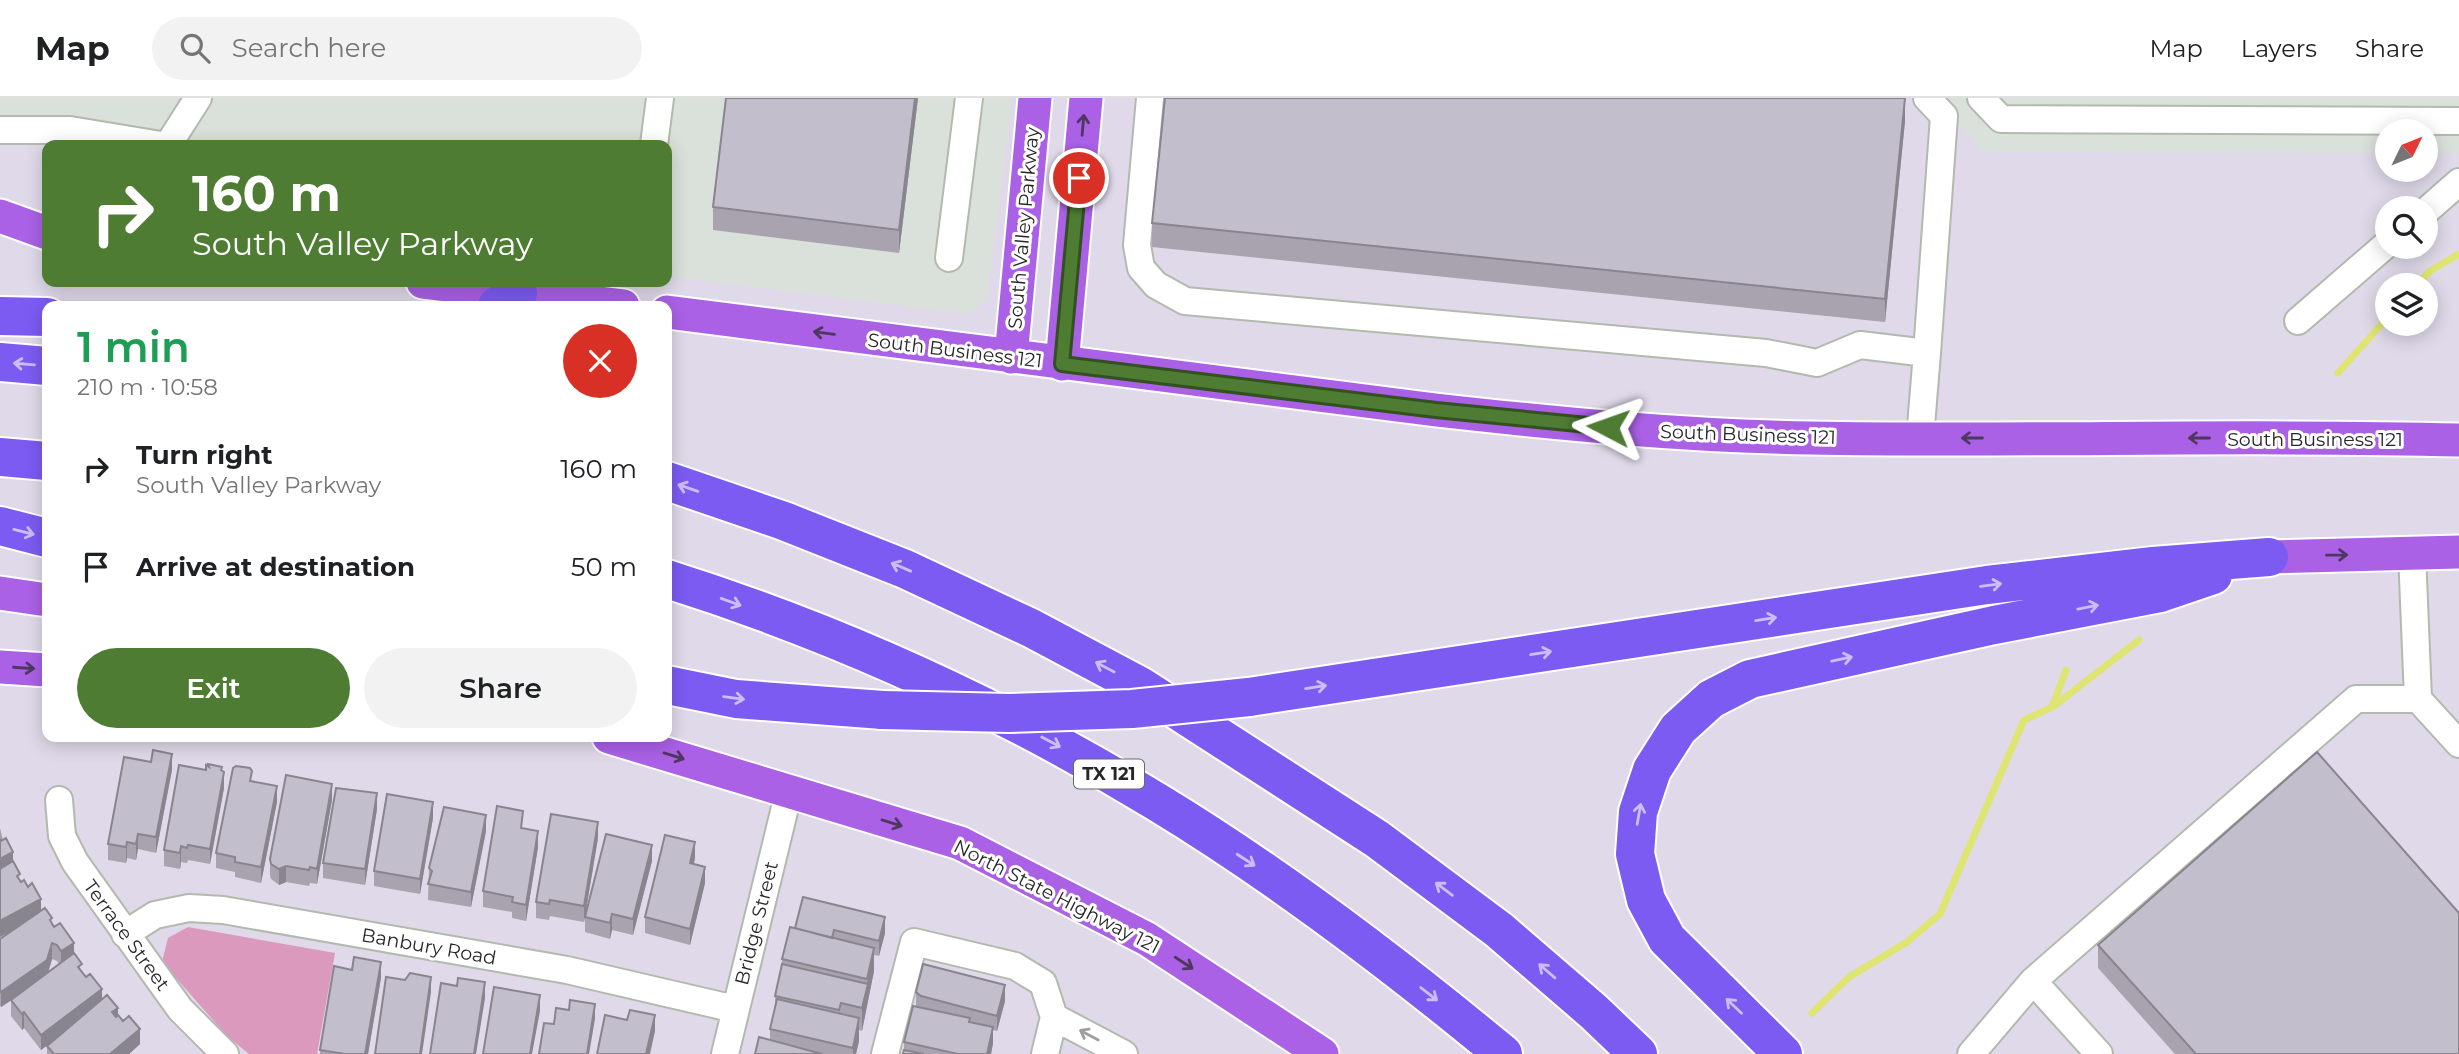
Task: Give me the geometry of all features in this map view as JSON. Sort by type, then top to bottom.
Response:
[{"type":"highway","points":[[0,316],[42,317]]},
{"type":"highway","points":[[0,362],[42,366]]},
{"type":"highway","points":[[0,457],[42,461]]},
{"type":"highway","points":[[672,483],[905,569],[1031,628],[1140,686],[1377,839],[1499,930],[1638,1054]]},
{"type":"highway","points":[[0,527],[42,537]]},
{"type":"highway","points":[[672,686],[736,699],[883,710],[1009,713],[1132,709],[1249,697],[1987,585],[2153,566],[2269,557]]},
{"type":"highway","points":[[1783,1054],[1667,939],[1646,900],[1635,853],[1638,812],[1651,770],[1678,729],[1711,699],[1750,679],[1994,625],[2160,593],[2269,557]]},
{"type":"highway","name":"TX 121","points":[[672,581],[814,632],[932,682],[1056,744],[1157,802],[1265,873],[1369,947],[1503,1054]]},
{"type":"main road","name":"South Valley Parkway","points":[[1010,357],[1035,98]]},
{"type":"main road","points":[[1062,364],[1086,98]]},
{"type":"main road","points":[[0,216],[42,232]]},
{"type":"main road","points":[[0,230],[42,234]]},
{"type":"main road","points":[[448,287],[508,299],[541,301]]},
{"type":"main road","name":"South Business 121","points":[[672,313],[1062,364],[1561,424],[1679,433],[1809,438],[2459,440]]},
{"type":"main road","points":[[2269,557],[2459,552]]},
{"type":"main road","points":[[0,593],[42,599]]},
{"type":"main road","points":[[0,667],[42,670]]},
{"type":"main road","name":"North State Highway 121","points":[[626,742],[960,843],[1147,939],[1322,1054]]},
{"type":"street","points":[[171,140],[198,98]]},
{"type":"street","points":[[655,140],[660,98]]},
{"type":"street","points":[[949,258],[969,98]]},
{"type":"street","points":[[1150,98],[1143,148],[1137,244],[1141,268],[1156,285],[1185,301],[1766,353],[1817,363],[1860,345],[1927,352]]},
{"type":"street","points":[[1920,438],[1944,116],[1927,98]]},
{"type":"street","points":[[1981,98],[2001,119],[2459,121]]},
{"type":"street","points":[[0,130],[70,130],[131,140]]},
{"type":"street","points":[[2438,200],[2459,182]]},
{"type":"street","points":[[2298,321],[2375,254]]},
{"type":"street","points":[[2412,553],[2418,699],[2459,744]]},
{"type":"street","points":[[1971,1054],[2033,981],[2356,699],[2418,699]]},
{"type":"street","name":"Bridge Street","points":[[725,1054],[789,791]]},
{"type":"street","name":"Terrace Street","points":[[59,800],[62,836],[75,862],[180,1009],[217,1052]]},
{"type":"street","name":"Banbury Road","points":[[125,934],[155,915],[189,908],[223,910],[566,970],[735,1009]]},
{"type":"street","points":[[885,1054],[914,942],[1015,966],[1043,983],[1055,1017],[1045,1054]]},
{"type":"street","points":[[2033,981],[2099,1054]]},
{"type":"street","points":[[1055,1017],[1124,1054]]},
{"type":"shaded area","points":[[0,98],[1012,98],[987,299],[968,314],[672,277],[672,140],[79,140],[0,124]]},
{"type":"shaded area","points":[[1936,98],[2459,98],[2459,153],[2438,153],[2438,119],[2375,119],[2375,153],[1984,152]]},
{"type":"shaded area","points":[[188,927],[335,953],[317,1054],[249,1054],[227,1036],[162,962],[168,938]]},
{"type":"building","points":[[726,98],[915,98],[899,230],[713,207]]},
{"type":"building","points":[[1165,98],[1905,98],[1885,299],[1152,223]]},
{"type":"building","points":[[153,750],[172,754],[156,837],[138,834],[136,844],[127,842],[126,847],[108,844],[124,757],[151,762]]},
{"type":"building","points":[[2317,752],[2459,913],[2459,1054],[2196,1054],[2098,945]]},
{"type":"building","points":[[208,764],[222,767],[224,772],[210,849],[188,845],[187,848],[181,846],[180,853],[164,850],[179,765],[206,770]]},
{"type":"building","points":[[233,768],[250,768],[250,781],[277,786],[261,867],[235,862],[235,857],[216,853]]},
{"type":"building","points":[[286,775],[332,784],[317,869],[286,866],[279,869],[271,864]]},
{"type":"building","points":[[336,788],[377,793],[365,869],[323,863]]},
{"type":"building","points":[[387,794],[433,802],[420,879],[374,871]]},
{"type":"building","points":[[497,806],[523,811],[521,828],[538,831],[526,905],[512,902],[513,897],[483,891]]},
{"type":"building","points":[[444,807],[486,815],[471,892],[428,884],[432,871],[429,868]]},
{"type":"building","points":[[551,814],[598,822],[584,906],[550,900],[549,904],[536,902]]},
{"type":"building","points":[[606,834],[652,845],[633,919],[612,914],[610,923],[585,917]]},
{"type":"building","points":[[665,835],[695,842],[690,863],[705,867],[690,929],[645,917]]},
{"type":"building","points":[[6,838],[13,852],[0,859],[0,839],[1,841]]},
{"type":"building","points":[[13,861],[21,882],[24,880],[28,887],[32,883],[41,899],[0,921],[0,869]]},
{"type":"building","points":[[803,897],[885,917],[879,941],[834,930],[832,938],[795,928]]},
{"type":"building","points":[[45,908],[54,927],[60,923],[74,943],[61,951],[52,943],[47,960],[1,992],[0,939]]},
{"type":"building","points":[[790,927],[874,948],[867,979],[782,959]]},
{"type":"building","points":[[74,953],[82,964],[78,967],[86,977],[90,974],[102,989],[41,1035],[11,1000]]},
{"type":"building","points":[[354,957],[381,962],[365,1054],[320,1050],[334,966],[352,970]]},
{"type":"building","points":[[782,964],[868,984],[862,1008],[841,1003],[839,1010],[775,996]]},
{"type":"building","points":[[923,964],[1005,985],[997,1016],[921,996],[916,992]]},
{"type":"building","points":[[410,973],[431,977],[420,1054],[375,1054],[386,977],[405,980]]},
{"type":"building","points":[[458,978],[485,982],[474,1054],[430,1054],[441,983],[457,986]]},
{"type":"building","points":[[494,987],[540,995],[530,1054],[483,1054]]},
{"type":"building","points":[[107,995],[118,1008],[112,1012],[116,1017],[118,1015],[123,1021],[129,1016],[140,1029],[110,1054],[54,1054],[47,1046]]},
{"type":"building","points":[[777,999],[859,1018],[853,1048],[770,1029]]},
{"type":"building","points":[[570,1000],[595,1004],[587,1054],[539,1054],[544,1023],[554,1024],[556,1008],[569,1010]]},
{"type":"building","points":[[913,1006],[970,1018],[969,1022],[993,1027],[987,1054],[958,1054],[904,1042]]},
{"type":"building","points":[[630,1010],[655,1015],[646,1054],[597,1054],[605,1015],[627,1020]]},
{"type":"building","points":[[759,1037],[822,1054],[755,1054]]},
{"type":"building","points":[[904,1050],[924,1054],[903,1054]]},
{"type":"waterway","points":[[2428,273],[2459,254]]},
{"type":"waterway","points":[[2338,373],[2375,331]]},
{"type":"waterway","points":[[2054,706],[2139,640]]},
{"type":"waterway","points":[[1812,1013],[1849,977],[1907,942],[1940,914],[2024,720],[2052,707],[2066,670]]},
{"type":"route","points":[[1079,178],[1062,364],[1436,410],[1608,427]]}]
